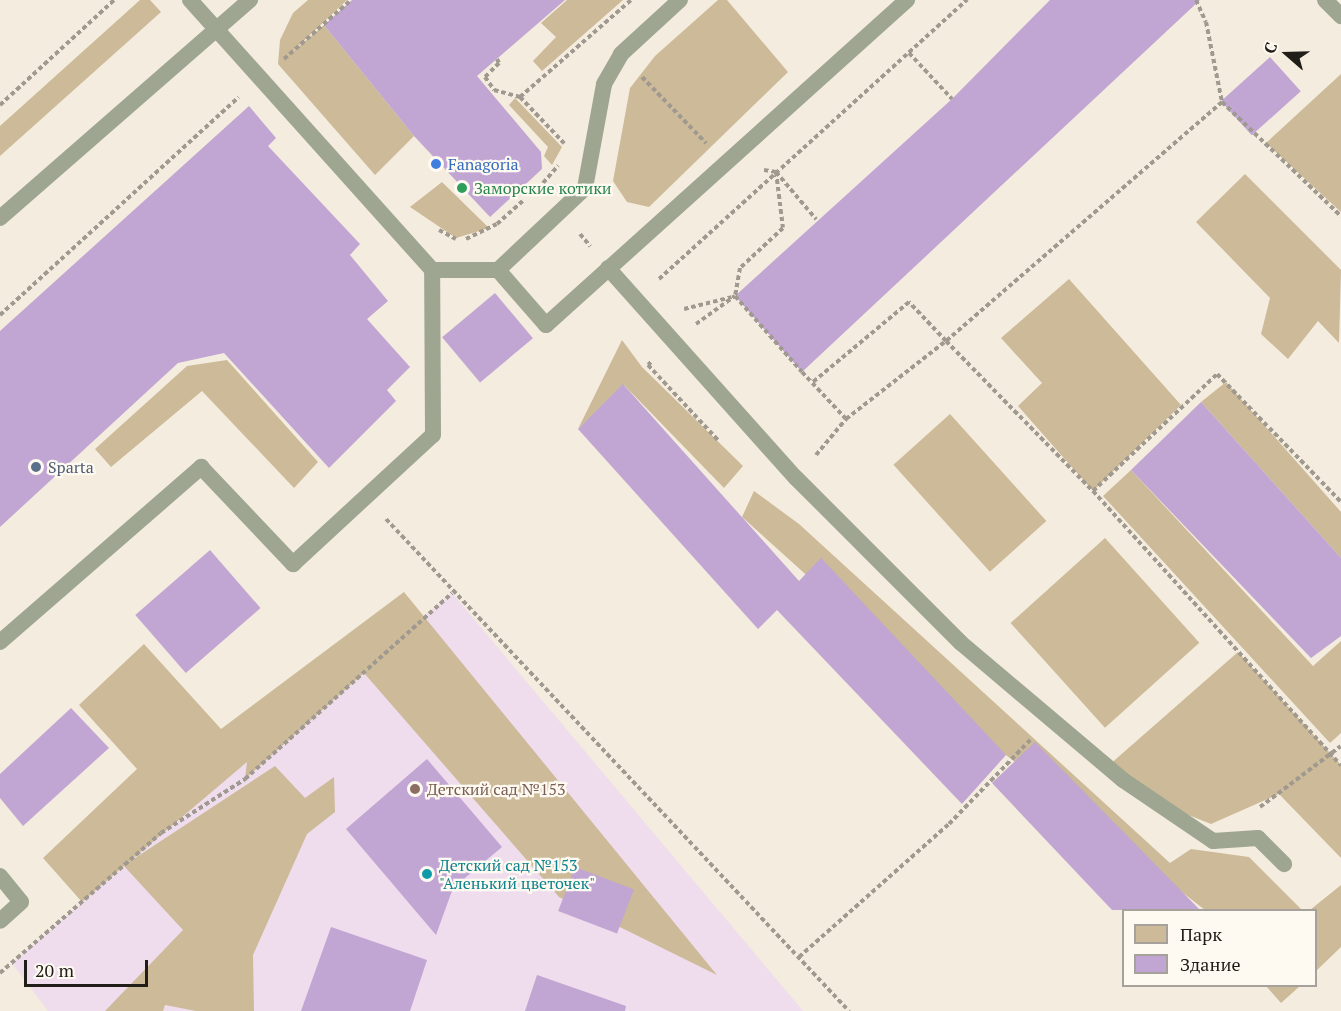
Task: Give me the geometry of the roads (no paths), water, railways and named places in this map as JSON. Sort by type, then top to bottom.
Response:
[{"type":"lane","points":[[0,642],[201,467],[293,564],[368,498],[433,435],[432,270],[190,0]]},
{"type":"lane","points":[[0,218],[218,31],[250,0]]},
{"type":"lane","points":[[432,270],[498,270],[585,188],[604,84],[621,54],[680,0]]},
{"type":"lane","points":[[498,270],[546,325],[608,268],[728,165],[907,0]]},
{"type":"lane","points":[[1325,0],[1341,15]]},
{"type":"lane","points":[[608,268],[796,478],[962,643],[1139,791],[1213,842],[1258,838],[1284,864]]},
{"type":"lane","points":[[0,876],[21,902],[0,921]]},
{"type":"place","name":"Fanagoria","points":[[436,164]]},
{"type":"place","name":"Заморские котики","points":[[462,188]]},
{"type":"place","name":"Sparta","points":[[36,467]]},
{"type":"place","name":"Детский сад №153","points":[[415,789]]},
{"type":"place","name":"Детский сад №153 \"Аленький цветочек\"","points":[[427,874]]}]
